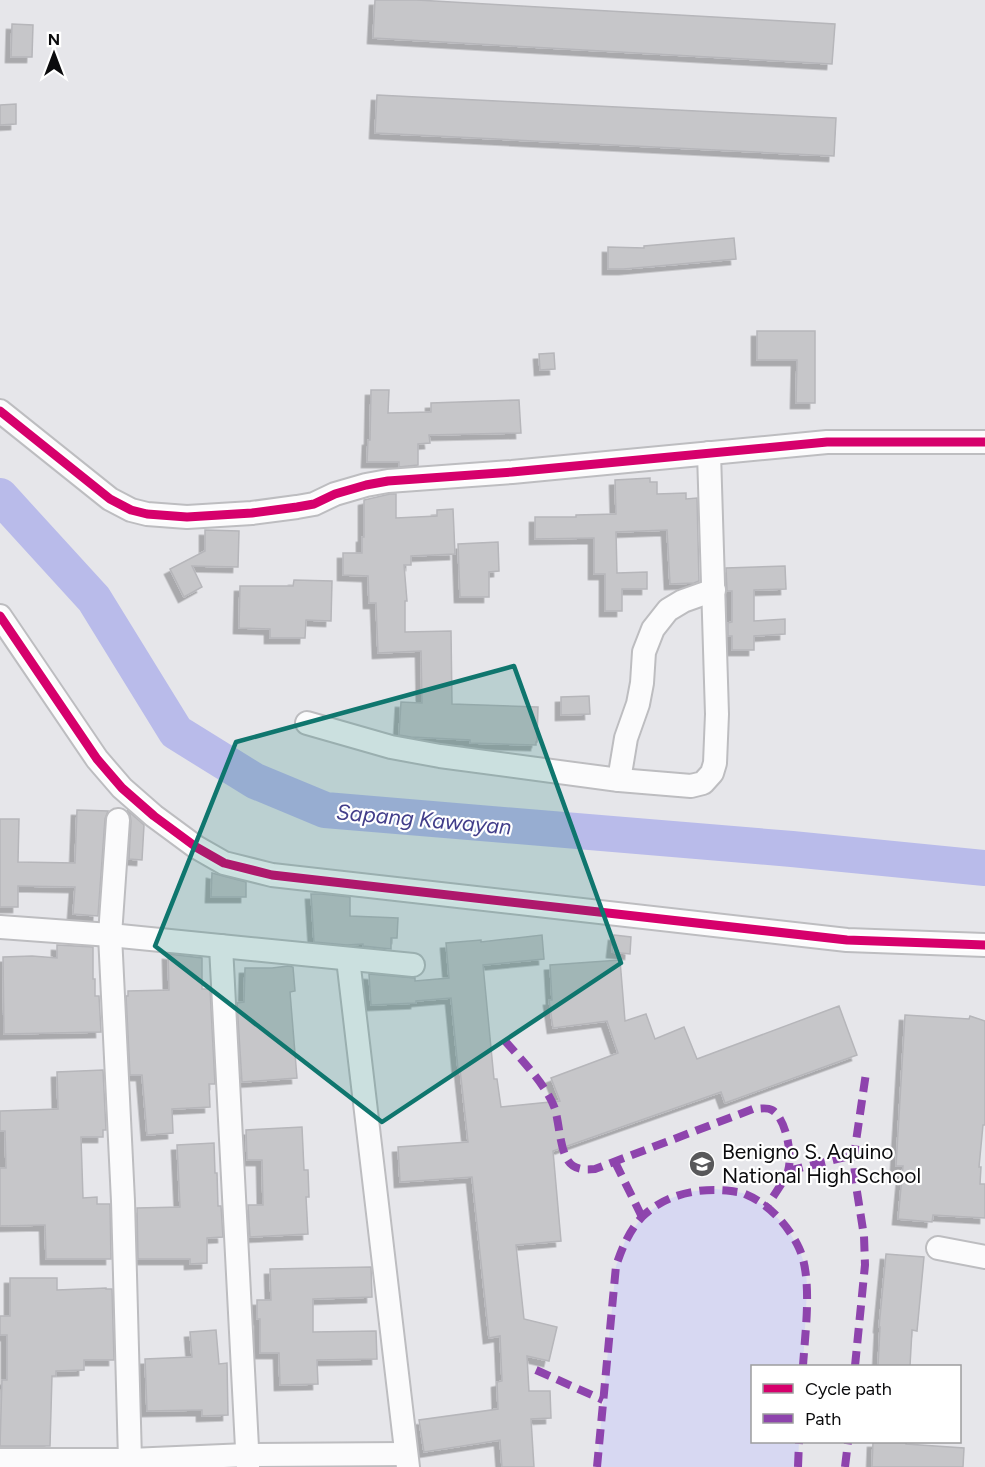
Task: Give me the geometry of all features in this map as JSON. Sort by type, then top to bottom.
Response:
[{"type":"street","points":[[0,411],[110,500],[131,510],[147,514],[187,517],[252,513],[314,504],[335,494],[388,481],[512,472],[827,442],[985,442]]},
{"type":"street","points":[[307,723],[391,747],[440,756],[619,780],[691,786],[703,783],[712,773],[715,763],[717,714],[708,453]]},
{"type":"street","points":[[619,780],[627,731],[638,704],[644,652],[653,629],[668,610],[683,601],[714,590]]},
{"type":"street","points":[[0,616],[97,759],[122,788],[154,816],[196,847],[224,863],[272,875],[847,940],[985,945]]},
{"type":"street","points":[[118,820],[110,935],[124,1213],[130,1460]]},
{"type":"street","points":[[0,927],[110,935],[413,965]]},
{"type":"street","points":[[221,946],[248,1461]]},
{"type":"street","points":[[0,1460],[407,1461],[348,959]]},
{"type":"street","points":[[938,1248],[985,1257]]},
{"type":"highlighted area","points":[[514,666],[621,963],[382,1122],[155,946],[236,742]]},
{"type":"shaded area","points":[[716,1189],[743,1193],[766,1207],[786,1226],[799,1249],[806,1268],[807,1289],[803,1365],[751,1365],[751,1443],[799,1443],[798,1467],[597,1467],[616,1266],[625,1241],[642,1217],[664,1201],[687,1192]]},
{"type":"building","points":[[375,0],[417,0],[835,24],[832,64],[373,38]]},
{"type":"building","points":[[12,24],[33,25],[32,57],[11,57]]},
{"type":"building","points":[[377,95],[836,118],[834,156],[375,133]]},
{"type":"building","points":[[16,104],[16,124],[0,125],[0,105]]},
{"type":"building","points":[[734,238],[736,259],[608,269],[608,247],[644,248],[644,246]]},
{"type":"building","points":[[757,331],[815,331],[815,403],[796,403],[797,360],[757,360]]},
{"type":"building","points":[[554,353],[555,369],[540,370],[539,354]]},
{"type":"building","points":[[371,390],[389,390],[388,413],[431,412],[431,403],[519,400],[521,433],[429,435],[430,443],[418,444],[418,465],[399,467],[399,462],[367,462]]},
{"type":"building","points":[[650,478],[650,482],[657,482],[657,494],[686,493],[686,499],[697,498],[699,581],[670,584],[667,530],[616,532],[617,573],[647,572],[647,589],[622,589],[622,611],[605,611],[605,574],[594,574],[594,538],[535,539],[535,517],[616,514],[615,480]]},
{"type":"building","points":[[396,494],[396,518],[437,516],[437,510],[453,509],[455,554],[411,556],[411,565],[404,565],[407,601],[405,601],[405,632],[451,631],[452,704],[538,707],[536,745],[470,743],[470,740],[399,735],[401,702],[422,703],[421,651],[378,653],[376,603],[369,603],[368,576],[343,575],[343,553],[362,553],[364,500]]},
{"type":"building","points":[[205,530],[239,531],[238,567],[192,566],[202,587],[184,597],[170,569],[205,551]]},
{"type":"building","points":[[498,542],[499,571],[489,572],[489,597],[460,597],[458,544]]},
{"type":"building","points":[[785,566],[786,589],[754,590],[754,621],[785,619],[785,634],[754,636],[754,650],[732,650],[732,636],[728,636],[728,623],[732,622],[732,591],[727,591],[726,568]]},
{"type":"building","points":[[294,580],[332,581],[331,621],[306,620],[305,638],[270,638],[270,629],[239,628],[240,586],[293,586]]},
{"type":"building","points":[[589,696],[590,714],[561,715],[561,697]]},
{"type":"building","points":[[77,810],[108,811],[105,819],[98,916],[73,914],[75,887],[18,886],[18,907],[0,907],[0,819],[19,819],[18,862],[75,863]]},
{"type":"building","points":[[127,810],[144,825],[142,860],[129,859],[131,821]]},
{"type":"building","points":[[212,873],[246,882],[246,897],[211,897]]},
{"type":"building","points":[[311,894],[350,897],[350,916],[398,918],[397,938],[391,938],[391,949],[363,946],[363,944],[314,942]]},
{"type":"building","points":[[542,935],[544,959],[483,965],[494,1079],[497,1079],[501,1107],[560,1101],[551,1078],[618,1053],[607,1021],[553,1028],[549,1000],[552,1000],[550,965],[620,960],[625,1021],[646,1014],[655,1039],[684,1027],[697,1059],[839,1006],[857,1055],[725,1103],[721,1092],[553,1151],[561,1241],[516,1245],[524,1319],[557,1327],[549,1361],[527,1356],[529,1391],[550,1391],[551,1418],[531,1419],[534,1467],[502,1467],[500,1440],[424,1452],[419,1420],[498,1409],[497,1382],[502,1381],[500,1336],[489,1338],[472,1177],[400,1182],[398,1147],[468,1142],[451,998],[416,1001],[416,1003],[371,1005],[369,974],[415,978],[415,981],[449,978],[446,943],[481,940],[481,942]]},
{"type":"building","points":[[614,935],[631,937],[630,954],[612,952]]},
{"type":"building","points":[[57,945],[93,947],[93,979],[95,979],[95,996],[99,996],[101,1032],[4,1034],[3,957],[57,958]]},
{"type":"building","points":[[168,954],[202,958],[202,989],[210,989],[215,1084],[209,1084],[210,1107],[172,1109],[173,1133],[147,1135],[142,1075],[130,1075],[126,996],[128,996],[128,991],[169,990]]},
{"type":"building","points":[[293,967],[295,991],[290,992],[297,1078],[242,1082],[237,1003],[244,1002],[245,968]]},
{"type":"building","points":[[905,1015],[969,1019],[970,1016],[985,1021],[985,1125],[983,1125],[979,1167],[981,1167],[980,1184],[985,1184],[985,1218],[933,1215],[932,1222],[898,1219],[903,1166],[896,1166]]},
{"type":"building","points":[[103,1070],[106,1130],[103,1130],[103,1137],[81,1137],[83,1198],[97,1197],[97,1204],[110,1204],[111,1259],[46,1259],[45,1225],[0,1226],[0,1168],[6,1168],[5,1131],[0,1131],[0,1111],[58,1109],[57,1072]]},
{"type":"building","points":[[302,1127],[304,1170],[308,1170],[309,1197],[306,1197],[308,1234],[250,1237],[248,1205],[263,1205],[262,1160],[247,1160],[246,1130]]},
{"type":"building","points":[[214,1143],[218,1206],[221,1206],[223,1237],[207,1238],[207,1263],[190,1264],[190,1259],[138,1259],[137,1208],[180,1207],[177,1145]]},
{"type":"building","points":[[886,1254],[924,1257],[917,1331],[912,1330],[910,1365],[878,1365]]},
{"type":"building","points":[[371,1267],[372,1297],[313,1299],[313,1332],[376,1331],[377,1359],[317,1360],[318,1384],[280,1385],[279,1353],[260,1353],[260,1319],[257,1319],[257,1300],[271,1300],[270,1269]]},
{"type":"building","points":[[10,1278],[57,1278],[57,1290],[112,1289],[114,1360],[84,1360],[84,1370],[56,1371],[56,1376],[52,1376],[50,1446],[0,1446],[2,1380],[7,1380],[7,1335],[0,1335],[0,1316],[10,1316]]},
{"type":"building","points":[[216,1330],[219,1364],[227,1363],[228,1415],[202,1416],[202,1410],[147,1411],[145,1359],[192,1357],[190,1332]]},
{"type":"building","points":[[873,1443],[906,1443],[964,1448],[963,1467],[872,1467]]},
{"type":"waterway","name":"Sapang Kawayan","points":[[0,496],[94,599],[176,732],[255,781],[325,810],[792,849],[985,868]]},
{"type":"marked path","points":[[505,1041],[546,1091],[555,1109],[565,1154],[569,1163],[579,1168],[595,1169],[753,1109],[772,1110],[777,1114],[785,1129],[790,1156],[788,1171],[766,1207]]},
{"type":"marked path","points":[[855,1365],[865,1265],[864,1236],[855,1179],[854,1155],[866,1073]]},
{"type":"marked path","points":[[788,1171],[854,1155]]},
{"type":"marked path","points":[[615,1162],[642,1217]]},
{"type":"marked path","points":[[597,1467],[616,1266],[633,1228],[642,1217],[661,1203],[695,1191],[738,1192],[762,1203],[783,1223],[799,1248],[806,1274],[807,1306],[803,1365]]},
{"type":"marked path","points":[[536,1370],[603,1400]]},
{"type":"marked path","points":[[798,1467],[799,1443]]},
{"type":"marked path","points":[[845,1467],[848,1443]]},
{"type":"cycle path","points":[[0,411],[110,499],[131,510],[147,514],[187,517],[252,513],[314,504],[335,494],[388,481],[512,472],[827,442],[985,442]]},
{"type":"cycle path","points":[[0,616],[97,759],[122,788],[154,816],[196,847],[224,863],[272,875],[847,940],[985,945]]},
{"type":"place","name":"Benigno S. Aquino National High School","points":[[702,1164]]}]
